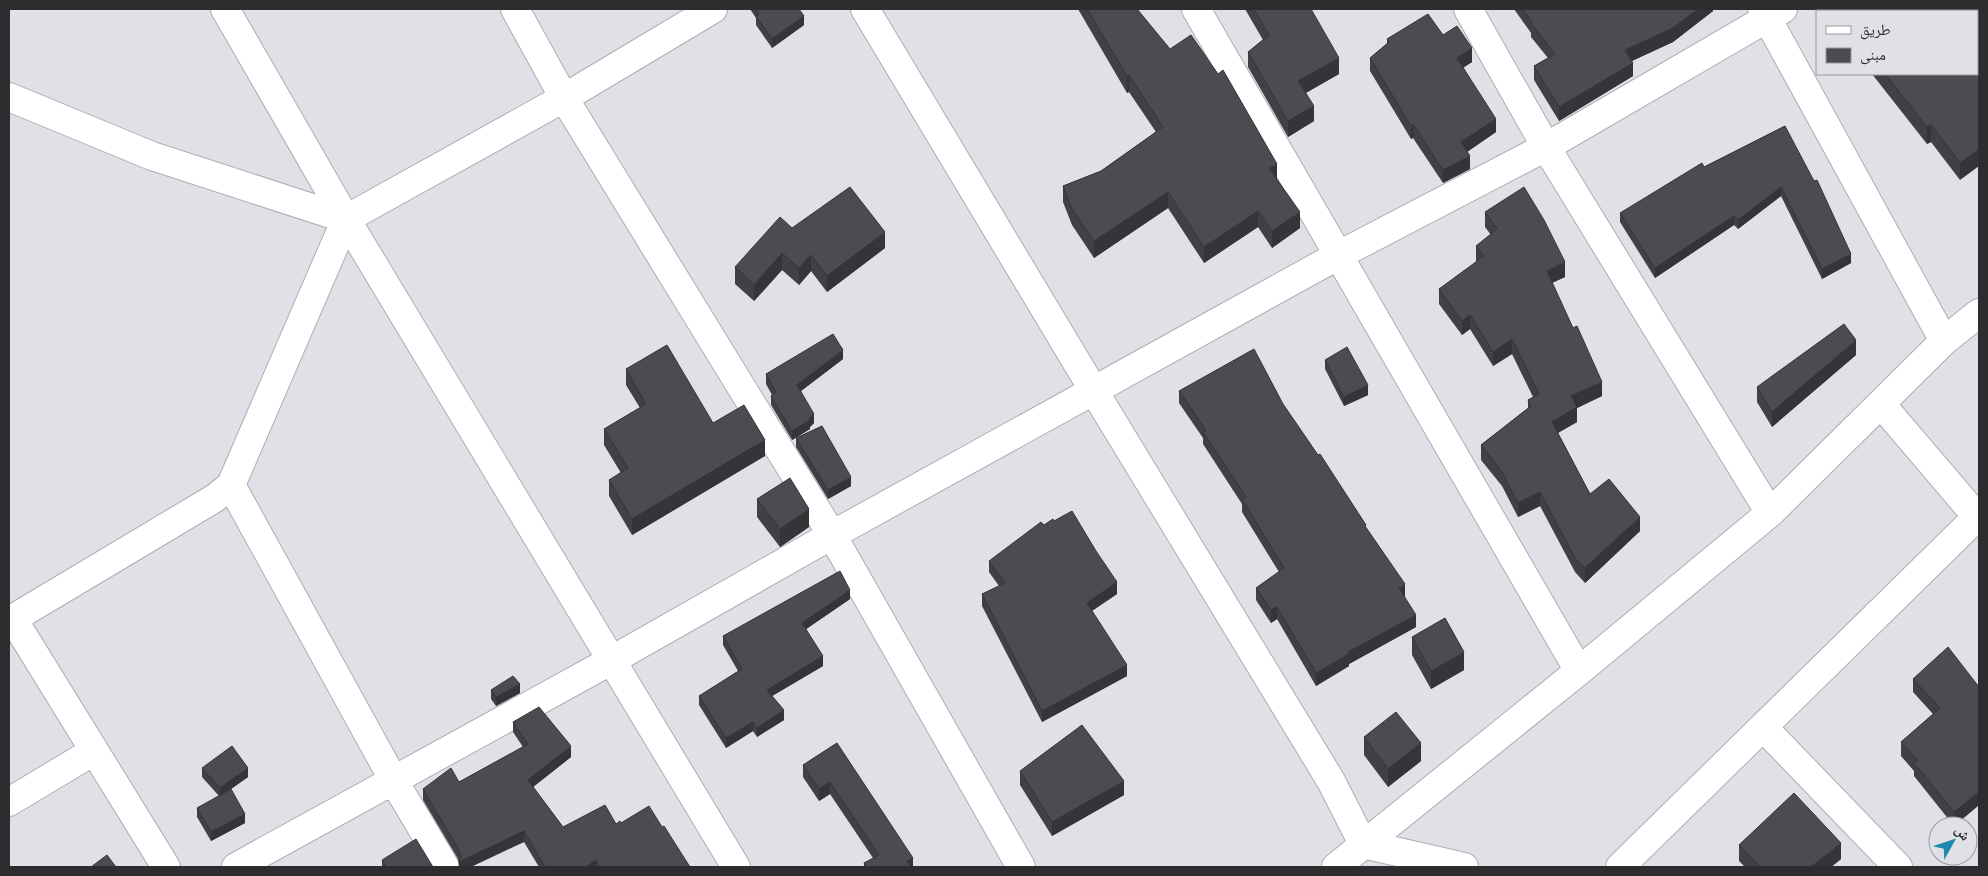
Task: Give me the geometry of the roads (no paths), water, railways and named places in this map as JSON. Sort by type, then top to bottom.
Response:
[{"type":"street","points":[[225,9],[346,219],[736,867]]},
{"type":"street","points":[[515,9],[564,98],[832,535],[1021,867]]},
{"type":"street","points":[[166,867],[11,620],[215,498],[231,485],[346,219],[564,98],[713,9]]},
{"type":"street","points":[[865,9],[1331,781],[1363,844]]},
{"type":"street","points":[[1196,9],[1579,671]]},
{"type":"street","points":[[1468,9],[1546,147],[1770,513]]},
{"type":"street","points":[[236,867],[1340,255],[1546,147],[1771,12],[1944,341]]},
{"type":"street","points":[[9,97],[152,156],[346,219]]},
{"type":"street","points":[[1336,867],[1579,671],[1770,513],[1944,341],[1979,314]]},
{"type":"street","points":[[1620,867],[1979,517],[1881,404]]},
{"type":"street","points":[[231,485],[394,781],[445,867]]},
{"type":"street","points":[[1763,727],[1898,867]]},
{"type":"street","points":[[9,802],[94,751]]},
{"type":"street","points":[[1363,844],[1464,867]]}]
